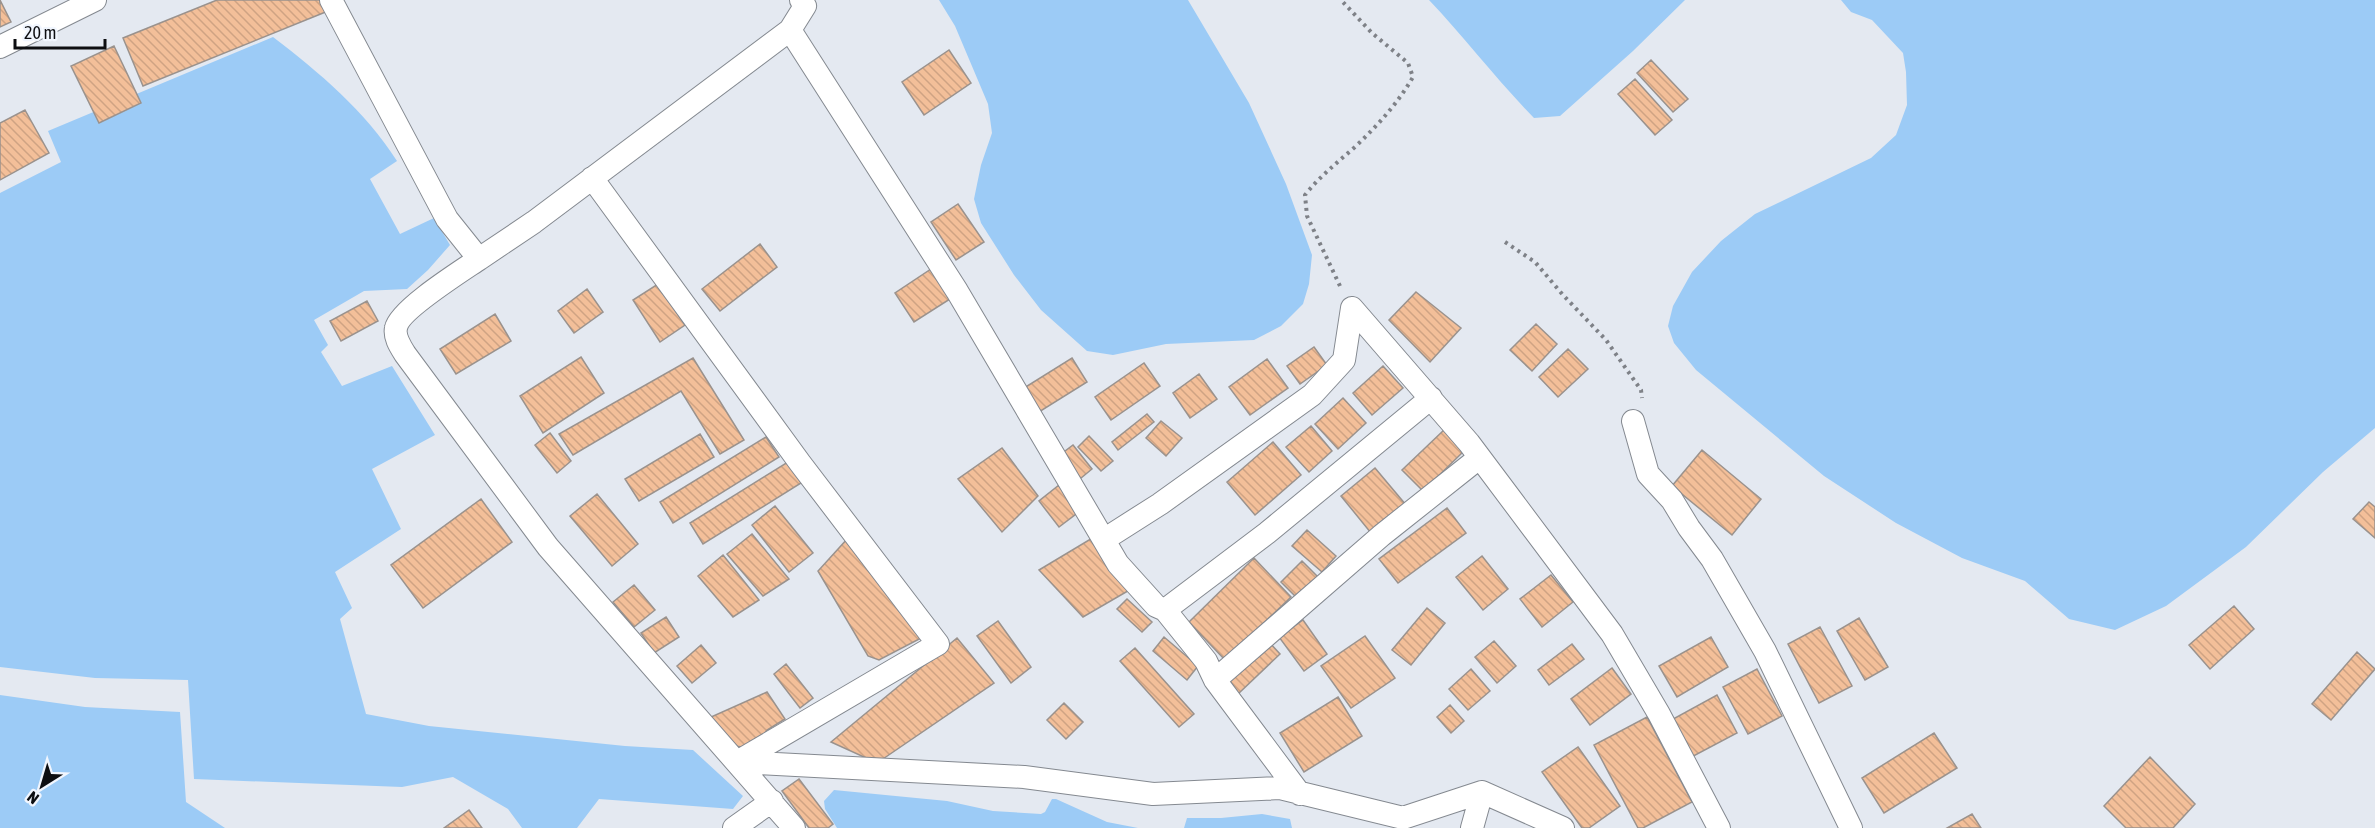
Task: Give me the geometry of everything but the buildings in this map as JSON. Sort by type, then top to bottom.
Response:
[{"type":"street","points":[[0,47],[95,0]]},
{"type":"street","points":[[331,0],[447,219],[479,259]]},
{"type":"street","points":[[794,828],[548,547],[431,392],[395,335],[396,324],[445,281],[534,222],[790,30],[805,6],[801,0]]},
{"type":"street","points":[[790,30],[963,301],[1118,564],[1156,606],[1165,610],[1206,661],[1215,680],[1300,794]]},
{"type":"street","points":[[592,178],[800,463],[938,644],[737,762]]},
{"type":"street","points":[[1105,539],[1160,504],[1312,395],[1344,360],[1352,308]]},
{"type":"street","points":[[1352,308],[1431,398],[1530,523],[1612,634],[1659,714],[1719,828]]},
{"type":"street","points":[[1165,610],[1268,533],[1431,398]]},
{"type":"street","points":[[1633,421],[1648,474],[1672,500],[1712,559],[1765,651],[1851,828]]},
{"type":"street","points":[[1215,680],[1382,535],[1479,459]]},
{"type":"street","points":[[737,762],[1024,777],[1153,794],[1280,788],[1403,818],[1482,792],[1563,828]]},
{"type":"street","points":[[1472,828],[1482,792]]},
{"type":"street","points":[[734,828],[772,801]]},
{"type":"path","points":[[1341,0],[1371,33],[1408,63],[1413,77],[1402,96],[1382,119],[1314,183],[1305,195],[1307,216],[1327,262],[1352,308]]},
{"type":"path","points":[[1505,242],[1535,262],[1606,340],[1641,390],[1642,400],[1633,421]]},
{"type":"water","points":[[939,0],[1188,0],[1249,103],[1286,184],[1312,255],[1309,284],[1303,304],[1281,326],[1254,340],[1166,344],[1113,355],[1087,351],[1041,310],[1014,275],[981,223],[974,199],[981,165],[992,133],[988,104],[955,26]]},
{"type":"water","points":[[1429,0],[1685,0],[1633,51],[1560,116],[1534,118]]},
{"type":"water","points":[[1841,0],[2375,0],[2375,428],[2323,472],[2246,547],[2166,606],[2115,630],[2069,619],[2025,581],[1962,558],[1896,523],[1824,476],[1696,370],[1674,343],[1668,326],[1673,306],[1692,272],[1721,241],[1755,214],[1871,158],[1896,135],[1907,105],[1903,53],[1872,20],[1851,12]]},
{"type":"water","points":[[273,37],[356,109],[397,161],[370,179],[400,234],[434,218],[450,245],[407,289],[364,291],[314,320],[328,345],[321,352],[342,386],[392,366],[435,435],[372,469],[401,529],[335,572],[352,608],[340,619],[366,714],[429,726],[625,746],[693,750],[743,796],[733,809],[599,799],[577,828],[522,828],[508,809],[453,777],[402,787],[194,779],[188,680],[95,678],[0,667],[0,193],[61,162],[48,131]]},
{"type":"water","points":[[0,695],[85,707],[180,712],[186,802],[225,828],[0,828]]},
{"type":"water","points":[[834,790],[947,801],[993,811],[1041,814],[1045,812],[1052,799],[1056,799],[1107,822],[1138,828],[837,828],[825,809],[824,801]]},
{"type":"water","points":[[1262,814],[1290,819],[1292,828],[1184,828],[1187,818],[1221,818]]}]
